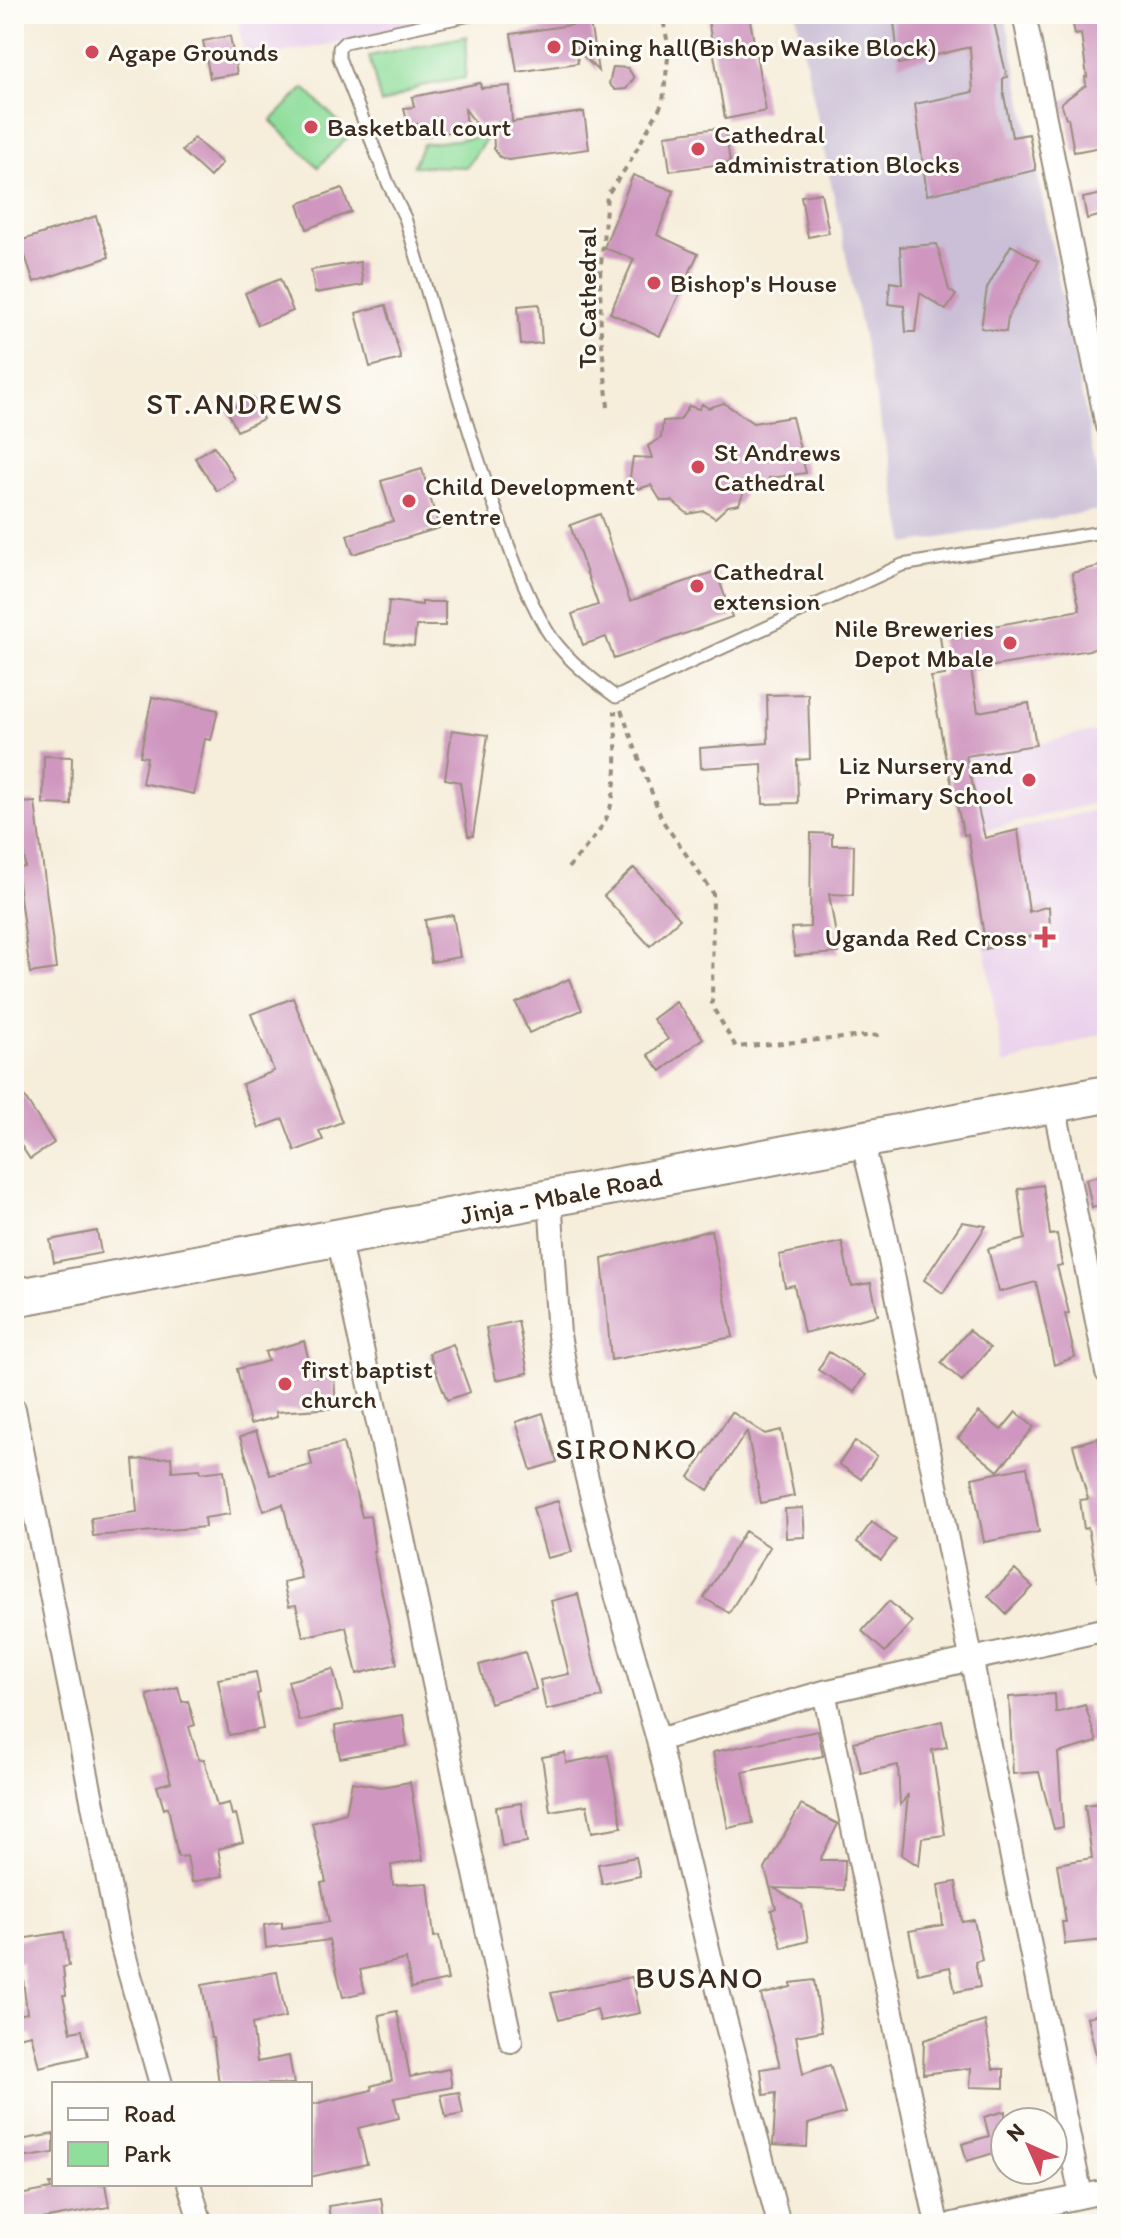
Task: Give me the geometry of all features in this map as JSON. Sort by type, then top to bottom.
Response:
[{"type":"main road","name":"Jinja - Mbale Road","points":[[14,1298],[1107,1094]]},
{"type":"street","points":[[1024,14],[1107,426]]},
{"type":"street","points":[[1054,1104],[1107,1372]]},
{"type":"street","points":[[862,1140],[883,1226],[1081,2196]]},
{"type":"street","points":[[550,1198],[559,1335],[581,1454],[617,1598],[658,1740],[723,2011],[779,2224]]},
{"type":"street","points":[[338,1237],[511,2041]]},
{"type":"street","points":[[14,1409],[120,1940],[160,2082]]},
{"type":"street","points":[[658,1740],[824,1692],[1107,1629]]},
{"type":"street","points":[[824,1692],[937,2224]]},
{"type":"street","points":[[190,2186],[201,2224]]},
{"type":"street","points":[[953,2224],[1107,2191]]},
{"type":"lane","points":[[475,14],[345,42],[339,48],[339,58],[405,218],[474,447],[509,546],[547,631],[577,665],[616,697],[902,565],[1107,531]]},
{"type":"path","name":"To Cathedral","points":[[608,407],[600,291],[607,195],[628,165],[663,102],[669,49],[662,14]]},
{"type":"path","points":[[568,868],[602,825],[609,811],[617,743],[616,697]]},
{"type":"path","points":[[616,697],[662,820],[713,893],[712,1006],[736,1047],[880,1035]]},
{"type":"shaded area","points":[[237,14],[489,14],[245,60]]},
{"type":"shaded area","points":[[796,14],[1005,14],[1105,509],[906,544]]},
{"type":"shaded area","name":"Liz Nursery and Primary School","points":[[1107,731],[1107,800],[964,835],[946,761],[1036,745],[1082,733]]},
{"type":"shaded area","name":"Uganda Red Cross","points":[[1107,807],[1107,1032],[1003,1065],[969,842]]},
{"type":"green space","points":[[467,36],[465,78],[421,86],[381,104],[369,56]]},
{"type":"green space","name":"Basketball court","points":[[304,88],[351,134],[318,167],[271,121]]},
{"type":"green space","points":[[488,136],[467,167],[413,166],[423,144]]},
{"type":"building","points":[[707,14],[749,14],[766,111],[725,119]]},
{"type":"building","points":[[893,14],[992,14],[1007,77],[1003,78],[1003,90],[1012,137],[1029,134],[1036,170],[927,195],[915,104],[973,92],[970,47],[899,64]]},
{"type":"building","points":[[1071,14],[1107,14],[1107,30],[1102,31],[1107,67],[1107,146],[1074,152],[1068,118],[1061,103],[1086,85],[1087,77],[1081,34],[1075,35]]},
{"type":"building","name":"Dining hall(Bishop Wasike Block)","points":[[590,22],[598,71],[576,48],[578,63],[517,72],[511,34]]},
{"type":"building","points":[[230,36],[237,74],[210,78],[203,41]]},
{"type":"building","points":[[613,67],[628,68],[634,78],[626,89],[615,90],[609,84]]},
{"type":"building","points":[[480,83],[481,88],[510,86],[512,122],[584,112],[589,149],[508,160],[500,157],[494,149],[493,124],[478,126],[465,109],[467,129],[420,137],[418,124],[408,126],[404,108],[414,107],[412,97]]},
{"type":"building","name":"Cathedral administration Blocks","points":[[725,127],[730,163],[670,171],[665,135]]},
{"type":"building","points":[[194,138],[222,163],[210,177],[182,151]]},
{"type":"building","name":"Bishop's House","points":[[633,175],[674,191],[657,235],[698,254],[660,336],[610,313],[634,259],[604,248]]},
{"type":"building","points":[[342,188],[351,212],[307,229],[298,204]]},
{"type":"building","points":[[821,193],[829,233],[808,237],[801,196]]},
{"type":"building","points":[[1107,193],[1107,214],[1087,219],[1083,198]]},
{"type":"building","points":[[96,216],[109,257],[34,282],[20,241]]},
{"type":"building","points":[[937,244],[949,290],[956,295],[946,310],[920,293],[915,332],[906,332],[904,306],[888,304],[890,282],[902,284],[900,247]]},
{"type":"building","points":[[1011,245],[1039,261],[1008,317],[1006,332],[981,328],[987,288]]},
{"type":"building","points":[[360,262],[363,285],[315,293],[311,270]]},
{"type":"building","points":[[280,279],[293,311],[258,325],[245,293]]},
{"type":"building","points":[[539,304],[542,343],[521,345],[518,306]]},
{"type":"building","points":[[386,305],[401,359],[370,367],[356,313]]},
{"type":"building","points":[[253,398],[263,419],[237,431],[227,410]]},
{"type":"building","name":"St Andrews Cathedral","points":[[724,403],[753,423],[792,417],[806,473],[769,478],[770,485],[755,482],[744,491],[739,504],[728,506],[715,518],[704,511],[688,514],[672,501],[661,501],[651,485],[638,489],[630,477],[633,457],[652,458],[648,446],[661,438],[663,421],[680,420],[689,406],[699,409],[702,404],[708,408]]},
{"type":"building","points":[[214,446],[235,479],[217,491],[195,458]]},
{"type":"building","name":"Child Development Centre","points":[[422,469],[439,528],[353,554],[347,535],[393,521],[381,481]]},
{"type":"building","name":"Cathedral extension","points":[[600,514],[630,601],[716,571],[732,617],[614,659],[606,637],[583,645],[572,614],[598,605],[570,525]]},
{"type":"building","points":[[1107,564],[1107,647],[971,670],[978,712],[1029,703],[1036,745],[966,756],[985,838],[1018,830],[1029,912],[1049,906],[1050,931],[986,949],[968,834],[964,835],[946,760],[931,677],[945,675],[940,636],[1080,610],[1072,573]]},
{"type":"building","points":[[389,601],[422,605],[422,602],[445,602],[445,626],[416,626],[414,646],[385,643]]},
{"type":"building","points":[[808,694],[810,759],[797,760],[798,803],[763,804],[762,764],[701,768],[700,748],[768,743],[767,695]]},
{"type":"building","points":[[152,697],[218,710],[211,740],[205,739],[194,794],[142,783],[147,757],[140,756]]},
{"type":"building","points":[[452,730],[488,735],[473,836],[468,836],[460,782],[445,779]]},
{"type":"building","points":[[44,756],[72,757],[71,805],[43,804]]},
{"type":"building","points":[[35,802],[56,969],[30,973],[16,868],[25,867],[19,803]]},
{"type":"building","points":[[811,833],[832,834],[832,845],[854,845],[853,895],[829,894],[839,953],[795,956],[791,928],[810,927]]},
{"type":"building","points":[[634,868],[680,919],[650,946],[604,896]]},
{"type":"building","points":[[453,915],[460,957],[431,962],[425,920]]},
{"type":"building","points":[[569,979],[582,1010],[529,1033],[516,1003]]},
{"type":"building","points":[[293,998],[342,1122],[319,1131],[323,1140],[295,1151],[283,1119],[259,1128],[242,1084],[274,1071],[251,1014]]},
{"type":"building","points":[[676,1002],[703,1038],[661,1071],[648,1055],[668,1039],[653,1019]]},
{"type":"building","points":[[14,1081],[54,1143],[30,1159],[14,1135]]},
{"type":"building","points":[[1107,1174],[1107,1204],[1092,1207],[1086,1179]]},
{"type":"building","points":[[1043,1185],[1050,1235],[1057,1234],[1062,1265],[1057,1266],[1069,1313],[1065,1314],[1075,1357],[1054,1365],[1036,1282],[999,1292],[988,1249],[1025,1239],[1018,1189]]},
{"type":"building","points":[[962,1222],[986,1226],[943,1293],[924,1280]]},
{"type":"building","points":[[711,1230],[733,1337],[611,1360],[602,1259]]},
{"type":"building","points":[[97,1231],[101,1253],[54,1262],[50,1240]]},
{"type":"building","points":[[842,1242],[850,1282],[852,1286],[871,1283],[878,1315],[804,1333],[794,1285],[785,1287],[779,1255]]},
{"type":"building","points":[[518,1321],[528,1373],[496,1380],[486,1328]]},
{"type":"building","points":[[969,1330],[990,1348],[962,1381],[941,1363]]},
{"type":"building","points":[[304,1341],[313,1377],[334,1375],[336,1408],[276,1412],[277,1417],[250,1424],[237,1369],[268,1361],[265,1352]]},
{"type":"building","points":[[453,1344],[470,1392],[447,1400],[429,1353]]},
{"type":"building","points":[[829,1352],[865,1375],[854,1392],[818,1370]]},
{"type":"building","points":[[732,1412],[765,1434],[781,1430],[794,1496],[761,1503],[747,1431],[708,1490],[689,1477]]},
{"type":"building","points":[[979,1412],[1001,1430],[1016,1412],[1034,1427],[998,1471],[958,1438]]},
{"type":"building","points":[[543,1413],[557,1462],[531,1470],[516,1422]]},
{"type":"building","points":[[256,1431],[270,1475],[312,1465],[309,1452],[343,1443],[362,1517],[370,1516],[373,1551],[397,1664],[357,1674],[346,1627],[303,1637],[296,1605],[289,1606],[283,1582],[301,1578],[283,1504],[264,1511],[240,1437]]},
{"type":"building","points":[[1098,1438],[1107,1472],[1102,1474],[1107,1508],[1107,1580],[1098,1581],[1080,1500],[1088,1499],[1073,1445]]},
{"type":"building","points":[[855,1441],[877,1456],[861,1479],[839,1464]]},
{"type":"building","points":[[171,1457],[172,1471],[200,1469],[201,1473],[224,1470],[230,1514],[204,1518],[205,1527],[93,1536],[91,1518],[137,1512],[133,1460]]},
{"type":"building","points":[[1027,1467],[1039,1532],[984,1542],[972,1478]]},
{"type":"building","points":[[558,1501],[572,1552],[547,1558],[533,1508]]},
{"type":"building","points":[[803,1508],[805,1537],[786,1538],[785,1509]]},
{"type":"building","points":[[872,1522],[896,1540],[881,1560],[857,1542]]},
{"type":"building","points":[[745,1531],[770,1547],[729,1613],[704,1598]]},
{"type":"building","points":[[1015,1570],[1033,1587],[1006,1614],[988,1596]]},
{"type":"building","points":[[578,1594],[602,1697],[546,1710],[540,1680],[569,1674],[551,1601]]},
{"type":"building","points":[[889,1601],[912,1622],[885,1652],[862,1631]]},
{"type":"building","points":[[525,1652],[536,1689],[490,1703],[479,1665]]},
{"type":"building","points":[[333,1669],[343,1710],[299,1721],[288,1681]]},
{"type":"building","points":[[256,1672],[263,1729],[229,1735],[218,1679]]},
{"type":"building","points":[[178,1687],[182,1702],[188,1701],[195,1725],[189,1727],[199,1760],[204,1759],[217,1806],[229,1803],[232,1815],[236,1814],[243,1842],[218,1849],[223,1876],[192,1882],[187,1856],[178,1857],[168,1807],[164,1809],[157,1786],[171,1782],[147,1695]]},
{"type":"building","points":[[1055,1694],[1056,1713],[1085,1705],[1097,1742],[1058,1753],[1063,1827],[1054,1829],[1039,1772],[1013,1774],[1009,1697]]},
{"type":"building","points":[[403,1715],[407,1746],[340,1758],[335,1726]]},
{"type":"building","points":[[942,1721],[947,1747],[932,1750],[945,1835],[922,1838],[919,1866],[902,1855],[908,1794],[900,1806],[898,1765],[861,1773],[854,1742]]},
{"type":"building","points":[[818,1731],[823,1756],[743,1772],[753,1823],[728,1828],[713,1752]]},
{"type":"building","points":[[565,1753],[566,1763],[608,1755],[622,1827],[592,1832],[587,1805],[550,1811],[542,1757]]},
{"type":"building","points":[[352,1782],[381,1787],[410,1782],[423,1860],[391,1865],[393,1885],[428,1883],[434,1937],[439,1936],[448,1980],[411,1988],[406,1959],[360,1970],[365,1992],[343,1997],[329,1940],[266,1948],[264,1925],[282,1922],[282,1928],[329,1922],[321,1883],[326,1882],[312,1823],[346,1813]]},
{"type":"building","points":[[1107,1802],[1107,1892],[1099,1893],[1105,1940],[1065,1944],[1062,1922],[1066,1922],[1057,1864],[1092,1858],[1085,1805]]},
{"type":"building","points":[[521,1803],[527,1842],[502,1846],[496,1807]]},
{"type":"building","points":[[801,1805],[838,1824],[820,1860],[845,1860],[844,1890],[774,1888],[802,1905],[808,1941],[782,1948],[771,1910],[776,1908],[765,1869]]},
{"type":"building","points":[[636,1857],[640,1876],[602,1884],[598,1864]]},
{"type":"building","points":[[956,1882],[962,1922],[974,1920],[982,1960],[975,1962],[980,1987],[955,1992],[950,1967],[918,1974],[909,1931],[943,1925],[938,1885]]},
{"type":"building","points":[[64,1932],[69,1966],[63,1967],[66,1995],[63,1995],[71,2032],[82,2030],[88,2056],[39,2067],[31,2034],[14,2038],[14,2016],[27,2013],[21,1962],[14,1963],[14,1940]]},
{"type":"building","points":[[277,1972],[286,2017],[252,2024],[257,2062],[289,2056],[294,2082],[219,2082],[202,1985]]},
{"type":"building","points":[[632,1977],[640,2013],[600,2021],[597,2009],[559,2020],[551,1993]]},
{"type":"building","points":[[814,1980],[822,2031],[796,2036],[803,2074],[830,2065],[845,2113],[808,2124],[807,2147],[773,2145],[776,2093],[764,2095],[761,2069],[780,2066],[761,1995],[791,1987],[791,1983]]},
{"type":"building","points":[[397,2011],[410,2077],[449,2069],[452,2087],[394,2098],[399,2118],[358,2128],[367,2164],[312,2177],[312,2105],[372,2090],[371,2086],[392,2080],[379,2015]]},
{"type":"building","points":[[1107,2012],[1107,2070],[1100,2071],[1087,2017]]},
{"type":"building","points":[[985,2021],[993,2069],[1004,2069],[1004,2088],[970,2087],[971,2068],[923,2074],[924,2040]]},
{"type":"building","points":[[459,2092],[463,2114],[446,2117],[441,2095]]},
{"type":"building","points":[[989,2116],[989,2136],[984,2117]]},
{"type":"building","points":[[52,2134],[52,2153],[14,2159],[14,2141]]},
{"type":"building","points":[[989,2136],[989,2154],[967,2161],[962,2144]]},
{"type":"building","points":[[50,2184],[105,2186],[109,2207],[14,2224],[14,2196],[51,2189]]},
{"type":"building","points":[[381,2198],[385,2224],[331,2224],[328,2206]]},
{"type":"place","name":"Dining hall(Bishop Wasike Block)","points":[[554,47]]},
{"type":"place","name":"Agape Grounds","points":[[92,52]]},
{"type":"place","name":"Basketball court","points":[[311,127]]},
{"type":"place","name":"Cathedral administration Blocks","points":[[698,149]]},
{"type":"place","name":"Bishop's House","points":[[654,283]]},
{"type":"place","name":"St Andrews Cathedral","points":[[698,467]]},
{"type":"place","name":"Child Development Centre","points":[[409,501]]},
{"type":"place","name":"Cathedral extension","points":[[697,586]]},
{"type":"place","name":"Nile Breweries Depot Mbale","points":[[1010,643]]},
{"type":"place","name":"Liz Nursery and Primary School","points":[[1029,780]]},
{"type":"place","name":"Uganda Red Cross","points":[[1045,937]]},
{"type":"place","name":"first baptist church","points":[[285,1384]]},
{"type":"district","name":"ST.ANDREWS","points":[[245,404]]},
{"type":"district","name":"SIRONKO","points":[[627,1449]]},
{"type":"district","name":"BUSANO","points":[[700,1978]]}]
